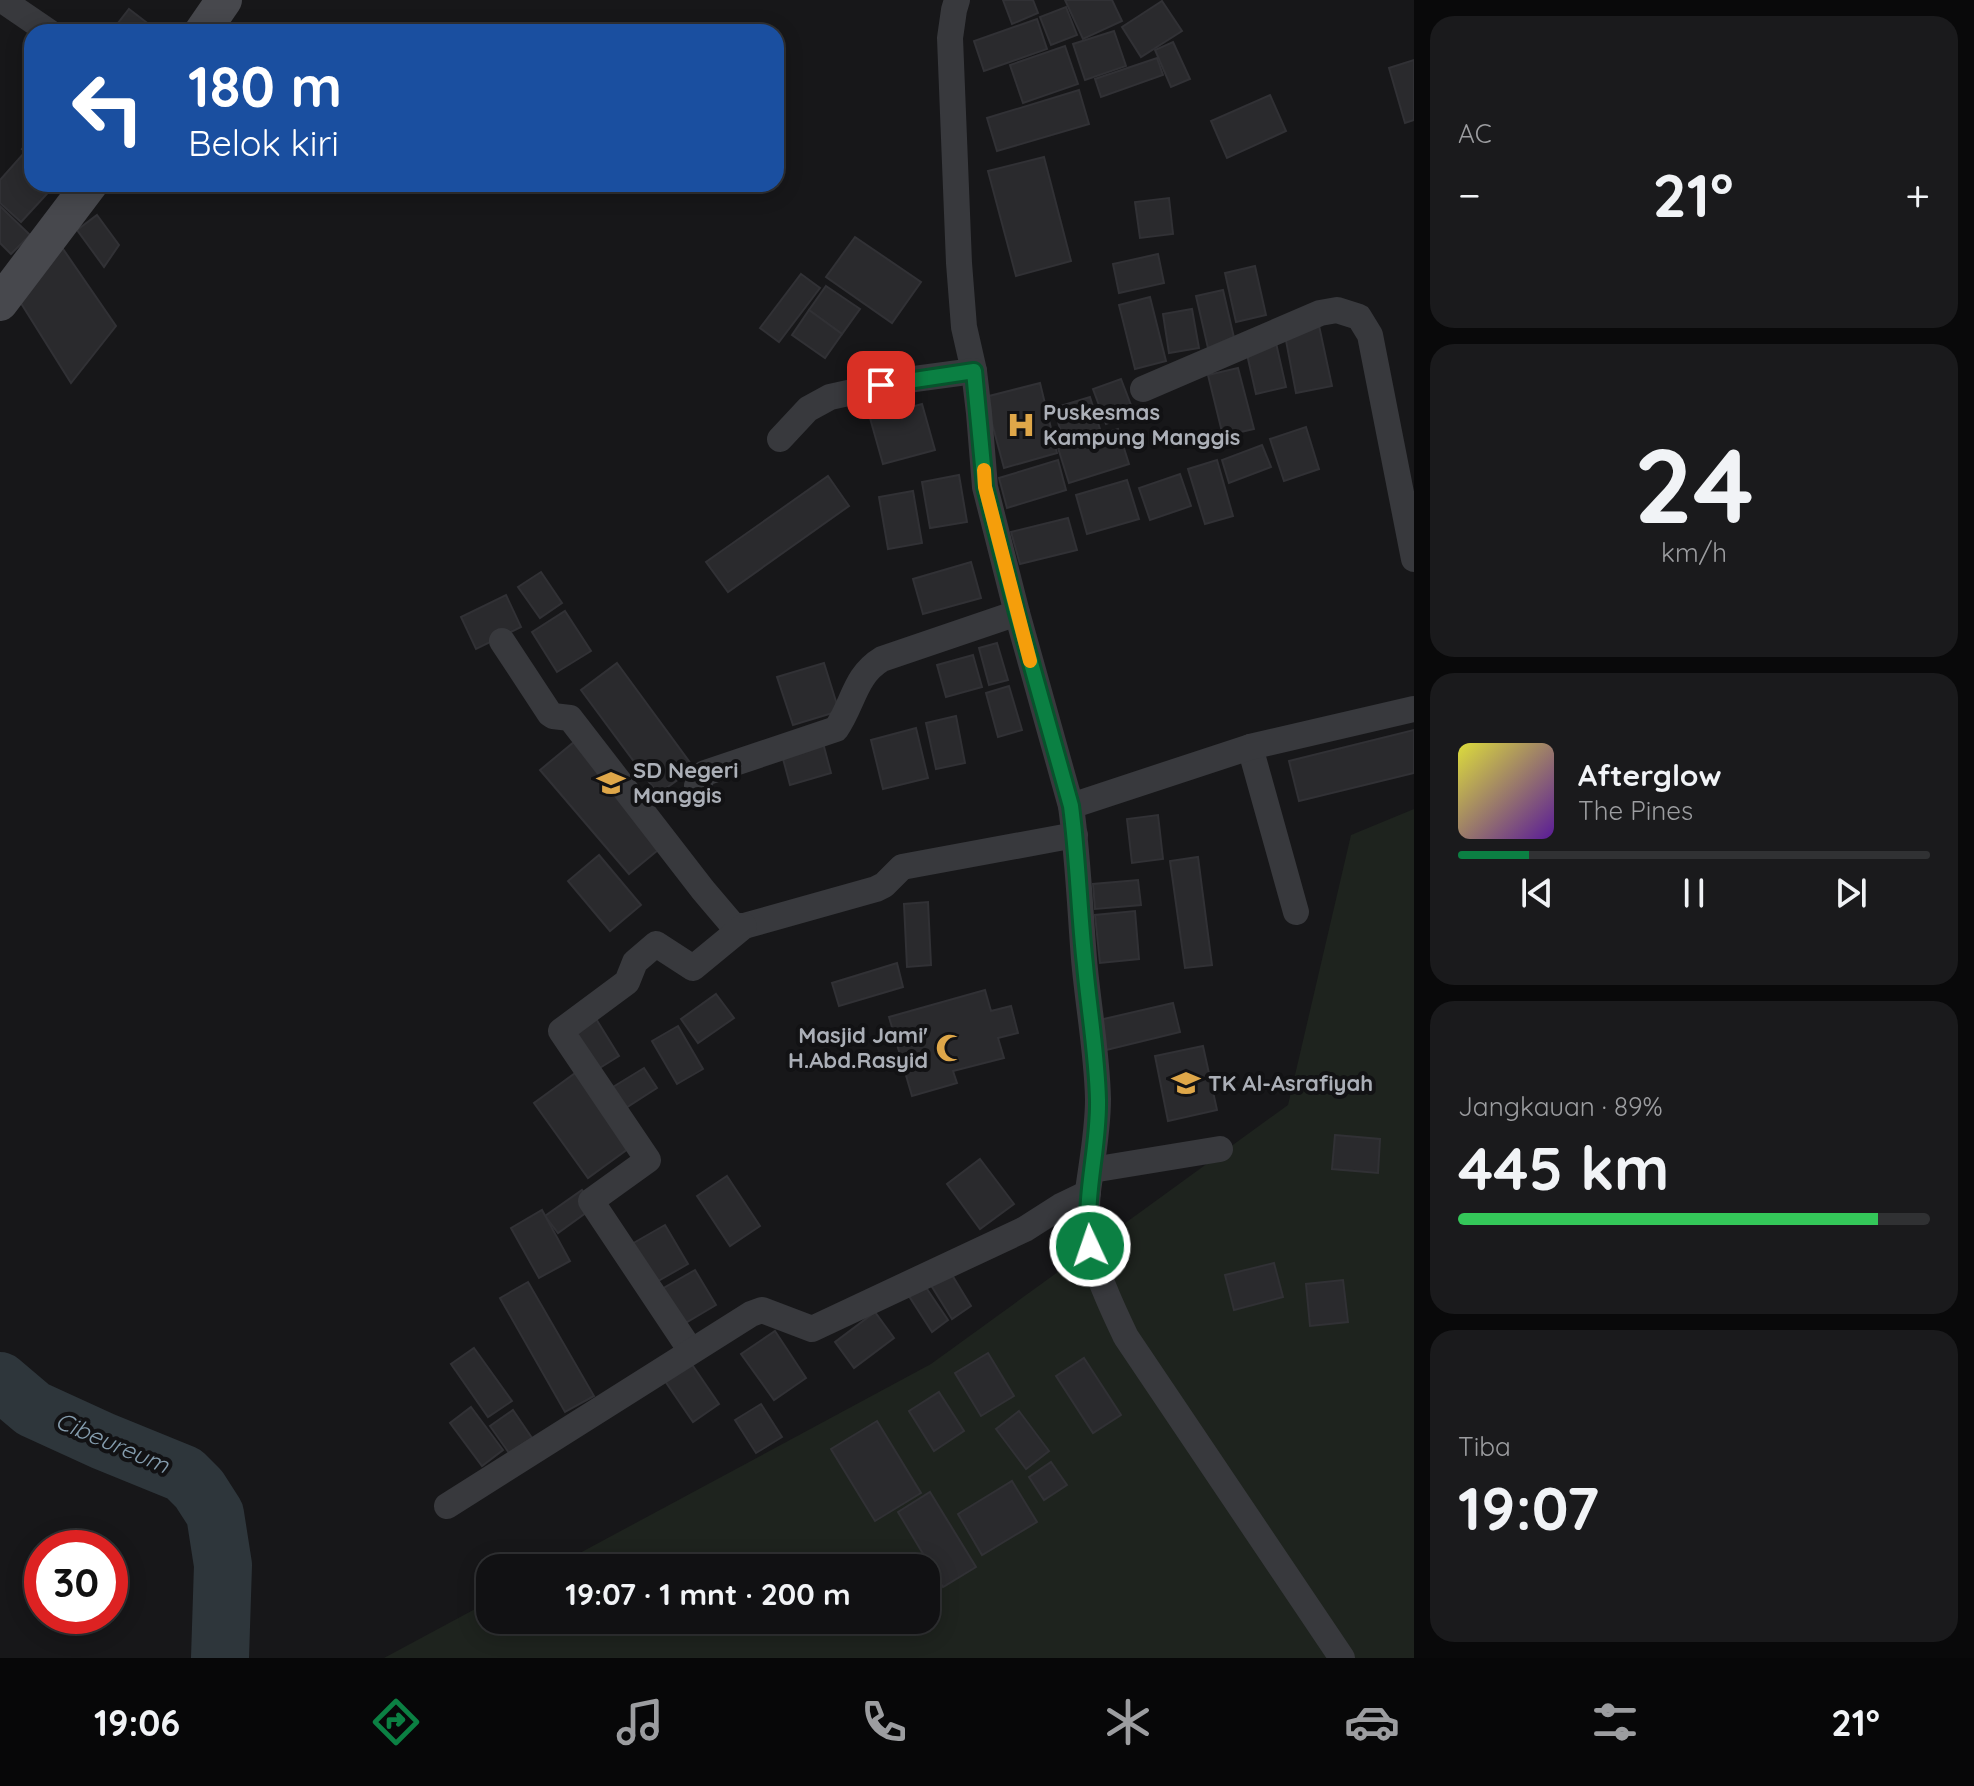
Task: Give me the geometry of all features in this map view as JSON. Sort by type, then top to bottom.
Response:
[{"type":"street","points":[[2,0],[37,24]]},
{"type":"street","points":[[208,24],[224,0]]},
{"type":"street","points":[[957,0],[950,38],[959,263],[964,327],[974,371],[985,487],[1071,806],[1075,835],[1098,1102],[1087,1225],[1090,1246],[1108,1300],[1126,1337],[1342,1658]]},
{"type":"street","points":[[0,303],[84,192]]},
{"type":"street","points":[[1143,389],[1320,313],[1337,310],[1359,317],[1370,335],[1414,559]]},
{"type":"street","points":[[780,439],[808,409],[830,397],[907,380],[974,371]]},
{"type":"street","points":[[697,786],[705,773],[836,729],[861,678],[869,667],[882,659],[1017,613]]},
{"type":"street","points":[[502,641],[550,714],[570,718],[712,901],[736,926],[876,889],[902,867],[1075,835]]},
{"type":"street","points":[[1071,806],[1250,747],[1414,709]]},
{"type":"street","points":[[1250,747],[1296,912]]},
{"type":"street","points":[[691,1351],[591,1201],[648,1160],[561,1031],[627,982],[635,962],[656,944],[693,968],[744,926]]},
{"type":"street","points":[[447,1506],[751,1314],[762,1310],[812,1329],[1025,1229],[1061,1206],[1090,1182],[1220,1149]]},
{"type":"shaded area","points":[[1414,809],[1414,1658],[384,1658],[476,1609],[476,1634],[940,1634],[940,1554],[578,1554],[931,1364],[1288,1105],[1351,835]]},
{"type":"building","points":[[1003,0],[1033,0],[1038,13],[1012,24]]},
{"type":"building","points":[[1065,0],[1112,0],[1122,21],[1083,39]]},
{"type":"building","points":[[1162,1],[1182,31],[1141,57],[1122,27]]},
{"type":"building","points":[[1066,7],[1077,35],[1051,45],[1040,17]]},
{"type":"building","points":[[129,9],[149,24],[117,24]]},
{"type":"building","points":[[1037,19],[1047,49],[984,71],[974,41]]},
{"type":"building","points":[[1114,31],[1126,66],[1085,80],[1073,44]]},
{"type":"building","points":[[1173,42],[1190,79],[1171,87],[1155,50]]},
{"type":"building","points":[[1065,46],[1078,84],[1023,103],[1010,65]]},
{"type":"building","points":[[1157,58],[1163,75],[1101,97],[1095,79]]},
{"type":"building","points":[[1414,60],[1414,120],[1405,123],[1389,68]]},
{"type":"building","points":[[1079,90],[1089,124],[997,151],[987,118]]},
{"type":"building","points":[[1270,95],[1286,131],[1227,158],[1211,121]]},
{"type":"building","points":[[24,153],[24,192],[49,192],[21,222],[0,203],[0,180]]},
{"type":"building","points":[[1044,157],[1071,261],[1016,276],[988,171]]},
{"type":"building","points":[[1169,198],[1173,234],[1140,238],[1135,202]]},
{"type":"building","points":[[0,206],[30,235],[11,254],[0,243]]},
{"type":"building","points":[[97,215],[119,245],[104,267],[77,230]]},
{"type":"building","points":[[855,237],[921,282],[892,323],[826,277]]},
{"type":"building","points":[[61,246],[116,326],[71,383],[19,300]]},
{"type":"building","points":[[1158,254],[1164,283],[1119,293],[1113,264]]},
{"type":"building","points":[[1255,266],[1266,315],[1236,322],[1225,273]]},
{"type":"building","points":[[801,274],[820,288],[779,342],[760,328]]},
{"type":"building","points":[[826,286],[860,309],[842,334],[809,310]]},
{"type":"building","points":[[1223,290],[1235,342],[1208,348],[1196,296]]},
{"type":"building","points":[[1150,297],[1166,361],[1135,369],[1119,305]]},
{"type":"building","points":[[1192,309],[1199,348],[1169,353],[1163,314]]},
{"type":"building","points":[[809,310],[842,334],[825,358],[792,335]]},
{"type":"building","points":[[1318,321],[1332,386],[1296,393],[1284,330]]},
{"type":"building","points":[[1276,343],[1286,387],[1256,394],[1246,350]]},
{"type":"building","points":[[1238,368],[1254,429],[1223,436],[1208,375]]},
{"type":"building","points":[[1121,379],[1134,413],[1106,424],[1093,389]]},
{"type":"building","name":"Puskesmas Kampung Manggis","points":[[1040,383],[1057,453],[1004,468],[985,397]]},
{"type":"building","points":[[1090,397],[1100,429],[1063,439],[1054,408]]},
{"type":"building","points":[[922,404],[935,450],[883,464],[870,418]]},
{"type":"building","points":[[1306,427],[1319,469],[1284,481],[1270,439]]},
{"type":"building","points":[[1118,429],[1129,464],[1069,483],[1058,448]]},
{"type":"building","points":[[1262,445],[1271,467],[1229,483],[1222,460]]},
{"type":"building","points":[[1058,460],[1066,490],[1007,508],[999,478]]},
{"type":"building","points":[[1217,460],[1233,516],[1205,524],[1188,469]]},
{"type":"building","points":[[1180,474],[1191,506],[1150,520],[1139,488]]},
{"type":"building","points":[[959,475],[967,522],[930,528],[922,482]]},
{"type":"building","points":[[828,476],[849,506],[728,592],[706,562]]},
{"type":"building","points":[[1127,480],[1139,519],[1087,534],[1076,495]]},
{"type":"building","points":[[913,491],[922,543],[888,549],[879,497]]},
{"type":"building","points":[[1068,518],[1077,550],[1020,564],[1011,532]]},
{"type":"building","points":[[971,562],[981,598],[923,614],[913,579]]},
{"type":"building","points":[[541,572],[562,603],[540,618],[518,587]]},
{"type":"building","points":[[506,595],[521,627],[476,649],[461,617]]},
{"type":"building","points":[[565,611],[591,651],[557,672],[532,632]]},
{"type":"building","points":[[997,643],[1008,680],[989,685],[979,648]]},
{"type":"building","points":[[973,655],[982,687],[946,697],[937,665]]},
{"type":"building","points":[[617,663],[694,768],[658,794],[581,690]]},
{"type":"building","points":[[824,663],[839,711],[793,725],[777,677]]},
{"type":"building","points":[[1009,686],[1022,730],[998,737],[986,693]]},
{"type":"building","points":[[956,716],[965,763],[936,769],[926,723]]},
{"type":"building","points":[[916,728],[928,778],[883,789],[871,740]]},
{"type":"building","points":[[1414,730],[1414,773],[1299,801],[1289,761]]},
{"type":"building","points":[[574,742],[663,846],[629,874],[540,770]]},
{"type":"building","points":[[823,743],[831,773],[790,785],[782,755]]},
{"type":"building","points":[[1158,815],[1163,859],[1132,863],[1127,819]]},
{"type":"building","points":[[599,855],[641,905],[610,931],[568,881]]},
{"type":"building","points":[[1198,857],[1212,965],[1185,968],[1170,861]]},
{"type":"building","points":[[1138,880],[1141,905],[1095,909],[1093,884]]},
{"type":"building","points":[[928,902],[931,965],[907,967],[904,904]]},
{"type":"building","points":[[1135,911],[1139,959],[1100,963],[1095,915]]},
{"type":"building","points":[[897,963],[903,987],[839,1006],[832,983]]},
{"type":"building","name":"Masjid Jami' H.Abd.Rasyid","points":[[985,990],[991,1011],[1011,1006],[1018,1033],[998,1038],[1004,1058],[953,1071],[957,1083],[912,1096],[889,1017]]},
{"type":"building","points":[[716,994],[734,1018],[698,1043],[681,1019]]},
{"type":"building","points":[[1173,1003],[1180,1032],[1102,1051],[1095,1021]]},
{"type":"building","points":[[593,1014],[619,1056],[595,1071],[569,1030]]},
{"type":"building","points":[[678,1026],[703,1069],[677,1084],[652,1041]]},
{"type":"building","name":"TK Al-Asrafiyah","points":[[1203,1046],[1217,1110],[1168,1121],[1155,1056]]},
{"type":"building","points":[[644,1068],[657,1088],[621,1111],[608,1090]]},
{"type":"building","points":[[578,1071],[632,1146],[588,1178],[534,1103]]},
{"type":"building","points":[[1335,1135],[1380,1139],[1378,1173],[1332,1169]]},
{"type":"building","points":[[980,1159],[1014,1204],[980,1229],[947,1184]]},
{"type":"building","points":[[727,1176],[760,1226],[730,1246],[697,1196]]},
{"type":"building","points":[[582,1190],[594,1207],[558,1233],[545,1216]]},
{"type":"building","points":[[542,1210],[570,1261],[539,1278],[511,1228]]},
{"type":"building","points":[[665,1225],[688,1264],[653,1284],[630,1245]]},
{"type":"building","points":[[1274,1263],[1283,1297],[1234,1310],[1225,1275]]},
{"type":"building","points":[[695,1270],[716,1305],[682,1325],[662,1289]]},
{"type":"building","points":[[949,1270],[971,1306],[952,1319],[929,1282]]},
{"type":"building","points":[[1343,1280],[1348,1322],[1310,1326],[1306,1284]]},
{"type":"building","points":[[528,1282],[594,1396],[565,1412],[500,1298]]},
{"type":"building","points":[[923,1283],[948,1320],[932,1332],[907,1293]]},
{"type":"building","points":[[875,1312],[894,1338],[854,1368],[835,1342]]},
{"type":"building","points":[[775,1331],[806,1378],[774,1400],[741,1354]]},
{"type":"building","points":[[474,1348],[512,1401],[488,1417],[451,1364]]},
{"type":"building","points":[[988,1353],[1014,1396],[981,1416],[955,1373]]},
{"type":"building","points":[[1084,1358],[1121,1415],[1093,1433],[1056,1376]]},
{"type":"building","points":[[691,1363],[719,1404],[693,1422],[665,1381]]},
{"type":"building","points":[[939,1392],[964,1431],[934,1451],[909,1411]]},
{"type":"building","points":[[761,1404],[782,1437],[756,1453],[735,1420]]},
{"type":"building","points":[[471,1407],[503,1450],[482,1466],[450,1423]]},
{"type":"building","points":[[513,1410],[532,1438],[509,1453],[490,1426]]},
{"type":"building","points":[[1019,1411],[1049,1451],[1026,1469],[996,1429]]},
{"type":"building","points":[[877,1421],[921,1493],[875,1521],[831,1449]]},
{"type":"building","points":[[1051,1462],[1067,1485],[1044,1500],[1029,1477]]},
{"type":"building","points":[[1012,1481],[1037,1522],[982,1555],[958,1514]]},
{"type":"building","points":[[930,1492],[976,1567],[943,1587],[940,1582],[940,1554],[923,1554],[898,1512]]},
{"type":"waterway","name":"Cibeureum","points":[[0,1381],[33,1409],[184,1474],[199,1489],[215,1514],[223,1565],[220,1658]]},
{"type":"slow traffic","points":[[984,470],[985,487],[1030,661]]},
{"type":"place","name":"Puskesmas Kampung Manggis","points":[[1021,425]]},
{"type":"place","name":"SD Negeri Manggis","points":[[611,783]]},
{"type":"place","name":"Masjid Jami' H.Abd.Rasyid","points":[[950,1048]]},
{"type":"place","name":"TK Al-Asrafiyah","points":[[1186,1083]]},
{"type":"route","points":[[881,385],[974,371],[985,487],[1071,806],[1075,835],[1098,1102],[1088,1193],[1090,1246]]}]
